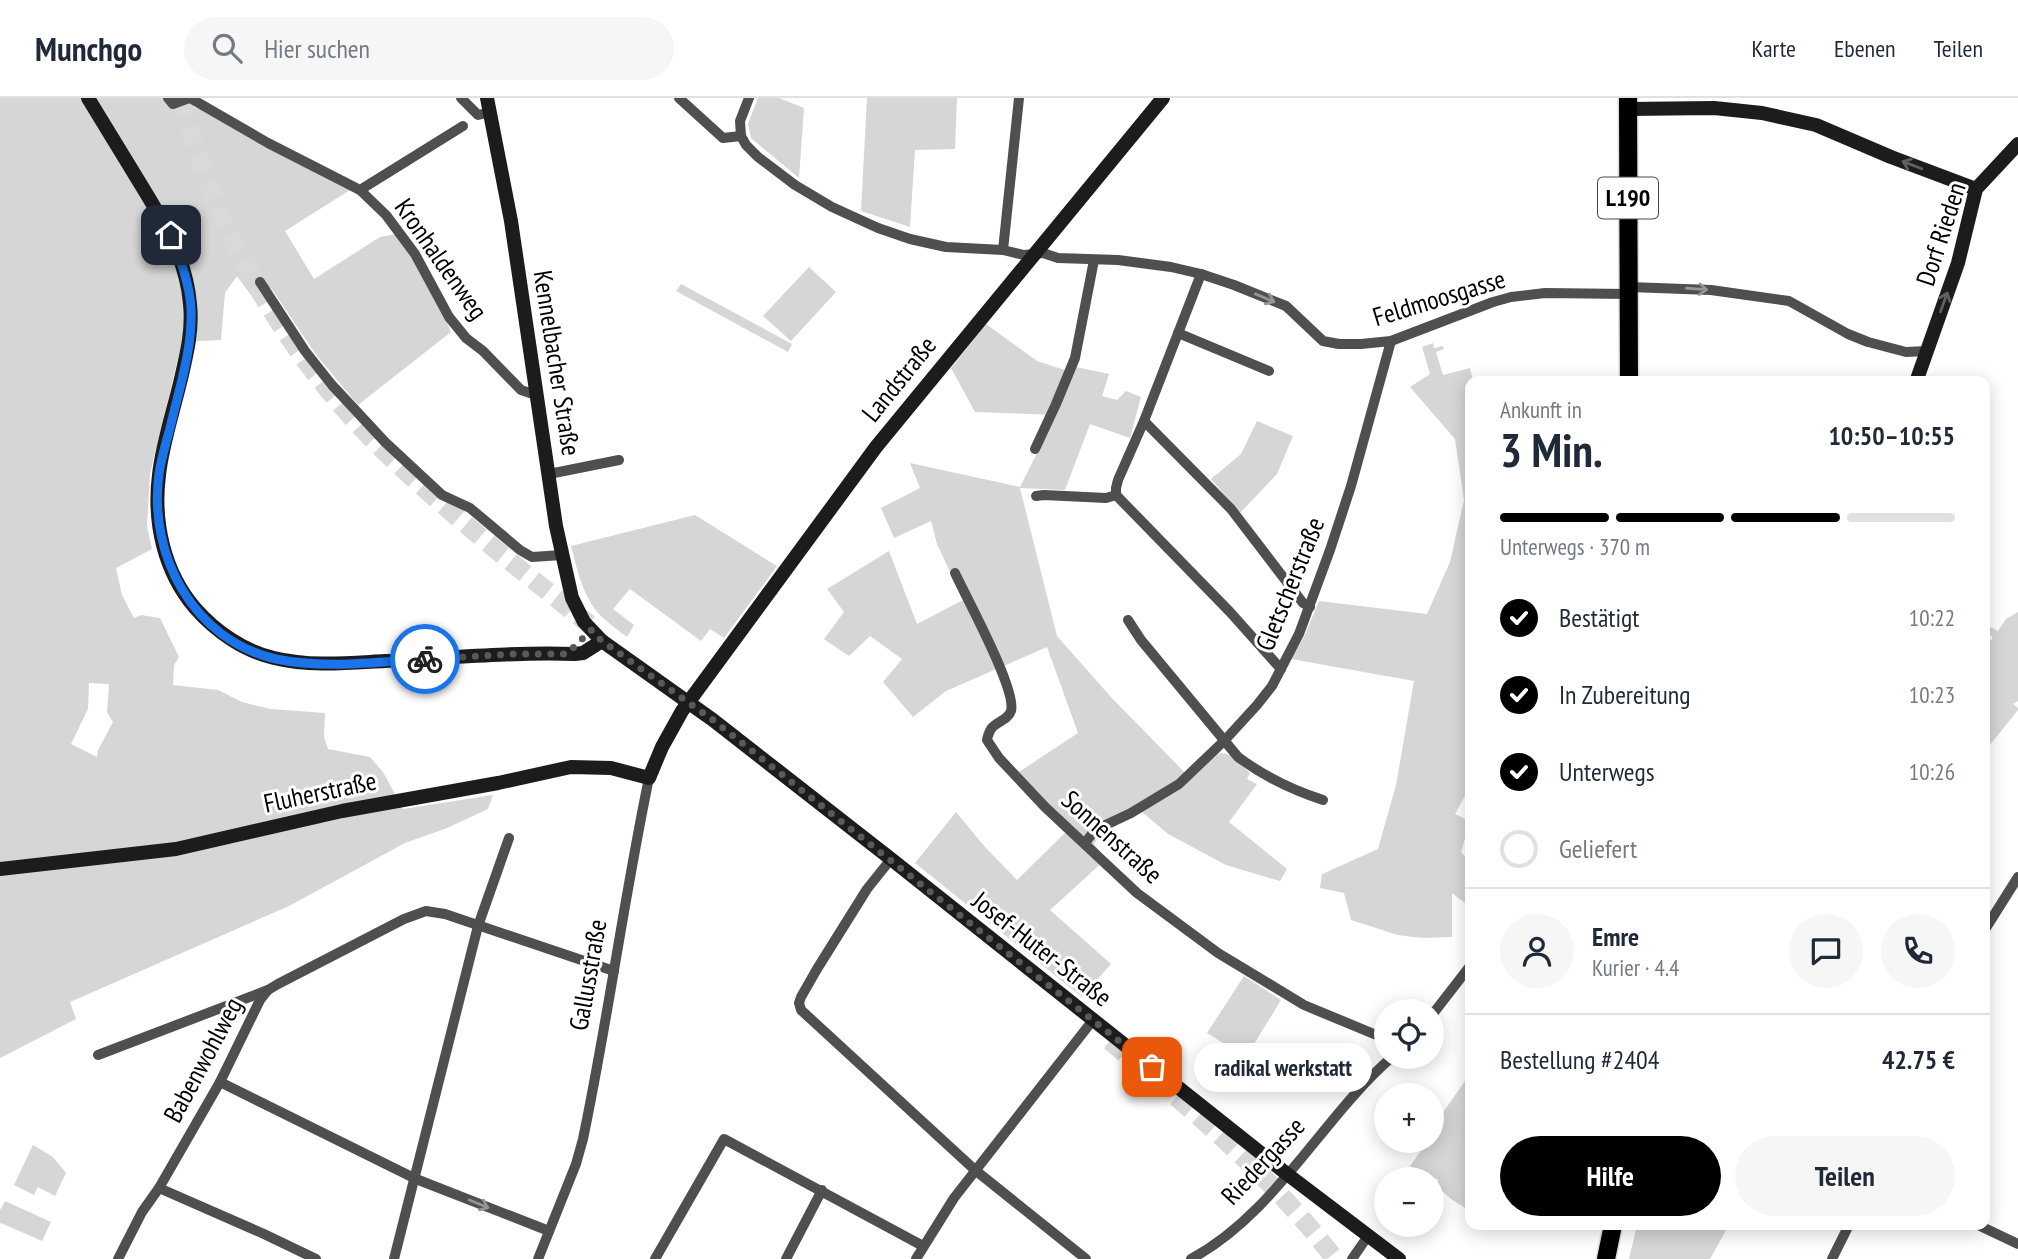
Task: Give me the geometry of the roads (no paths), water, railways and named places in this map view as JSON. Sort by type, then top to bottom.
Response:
[{"type":"main road","points":[[88,98],[171,235],[187,284],[191,325],[159,474],[157,514],[165,557],[181,589],[204,618],[226,636],[254,652],[320,665],[514,654],[583,653],[602,641]]},
{"type":"main road","name":"Landstraße","points":[[689,703],[862,465],[1163,98]]},
{"type":"main road","name":"Kennelbacher Straße","points":[[489,105],[511,221],[562,555],[572,598],[580,616],[602,641]]},
{"type":"main road","points":[[1632,105],[1762,113],[1816,125],[1976,189]]},
{"type":"main road","name":"L190","points":[[1629,376],[1632,105]]},
{"type":"main road","name":"Dorf Rieden","points":[[1927,351],[1958,263],[1976,189],[2018,144]]},
{"type":"main road","points":[[1918,376],[1927,351]]},
{"type":"main road","points":[[567,654],[591,630]]},
{"type":"main road","name":"Josef-Huter-Straße","points":[[602,641],[689,703],[891,859],[1287,1174],[1399,1259]]},
{"type":"main road","name":"Gallusstraße","points":[[649,778],[673,724],[689,703]]},
{"type":"main road","name":"Fluherstraße","points":[[0,869],[186,847],[342,811],[571,767],[611,768],[649,778]]},
{"type":"main road","points":[[1606,1259],[1612,1230]]},
{"type":"street","name":"Kronhaldenweg","points":[[168,98],[173,104],[189,98],[268,144],[360,190],[386,215],[404,239],[426,272],[449,317],[466,338],[483,351],[521,390],[536,395]]},
{"type":"street","points":[[460,98],[478,114],[489,105]]},
{"type":"street","points":[[679,98],[723,138],[741,136],[740,121],[749,98]]},
{"type":"street","points":[[1003,250],[1019,98]]},
{"type":"street","points":[[360,190],[463,126]]},
{"type":"street","name":"Feldmoosgasse","points":[[741,136],[758,157],[794,185],[832,207],[878,228],[946,247],[1003,250],[1024,255],[1044,253],[1058,258],[1118,260],[1201,274],[1286,306],[1323,341],[1339,344],[1391,341],[1493,302],[1545,293],[1711,290],[1789,301],[1848,334],[1868,342],[1906,352],[1927,351]]},
{"type":"street","points":[[1035,449],[1075,358],[1094,260]]},
{"type":"street","points":[[1201,274],[1118,480],[1116,495],[1282,669]]},
{"type":"street","points":[[260,282],[305,351],[332,385],[385,442],[442,495],[470,508],[532,557],[562,555]]},
{"type":"street","points":[[1178,333],[1269,371]]},
{"type":"street","name":"Gletscherstraße","points":[[1085,843],[1095,831],[1179,784],[1257,705],[1282,669],[1310,607],[1352,486],[1391,341]]},
{"type":"street","points":[[1144,421],[1231,509],[1303,603],[1310,607]]},
{"type":"street","points":[[549,474],[619,460]]},
{"type":"street","points":[[1036,496],[1106,498],[1116,495]]},
{"type":"street","name":"Sonnenstraße","points":[[955,573],[1003,676],[1011,701],[1011,711],[990,730],[987,740],[999,758],[1045,807],[1137,893],[1218,953],[1304,1005],[1374,1035]]},
{"type":"street","points":[[1128,620],[1141,640],[1238,757],[1256,771],[1294,791],[1324,800]]},
{"type":"street","name":"Gallusstraße","points":[[538,1259],[576,1164],[583,1139],[630,870],[649,778]]},
{"type":"street","points":[[394,1259],[478,926],[509,838]]},
{"type":"street","points":[[891,859],[867,889],[801,997],[800,1010],[975,1170],[1086,1259]]},
{"type":"street","points":[[1990,921],[2018,877]]},
{"type":"street","name":"Babenwohlweg","points":[[118,1259],[142,1212],[159,1188],[220,1082],[260,1000],[268,990],[415,913],[426,911],[445,914],[478,926]]},
{"type":"street","points":[[478,926],[614,971]]},
{"type":"street","points":[[1444,1000],[1465,972]]},
{"type":"street","points":[[98,1055],[268,990]]},
{"type":"street","points":[[916,1259],[954,1198],[1093,1020]]},
{"type":"street","name":"Riedergasse","points":[[1191,1259],[1246,1219],[1380,1069]]},
{"type":"street","points":[[220,1082],[416,1178],[549,1231]]},
{"type":"street","points":[[655,1259],[724,1139],[923,1246]]},
{"type":"street","points":[[159,1188],[316,1259]]},
{"type":"street","points":[[786,1259],[822,1190]]},
{"type":"street","points":[[1832,1259],[1846,1230]]},
{"type":"street","points":[[1989,1230],[2018,1244]]},
{"type":"street","points":[[1352,1259],[1368,1236]]},
{"type":"tunnel","points":[[182,98],[196,148],[235,244],[259,290],[317,376],[350,416],[410,476],[589,624]]},
{"type":"tunnel","points":[[1110,1041],[1257,1171],[1285,1199],[1335,1259]]},
{"type":"place","name":"radikal werkstatt","points":[[1152,1067]]}]
